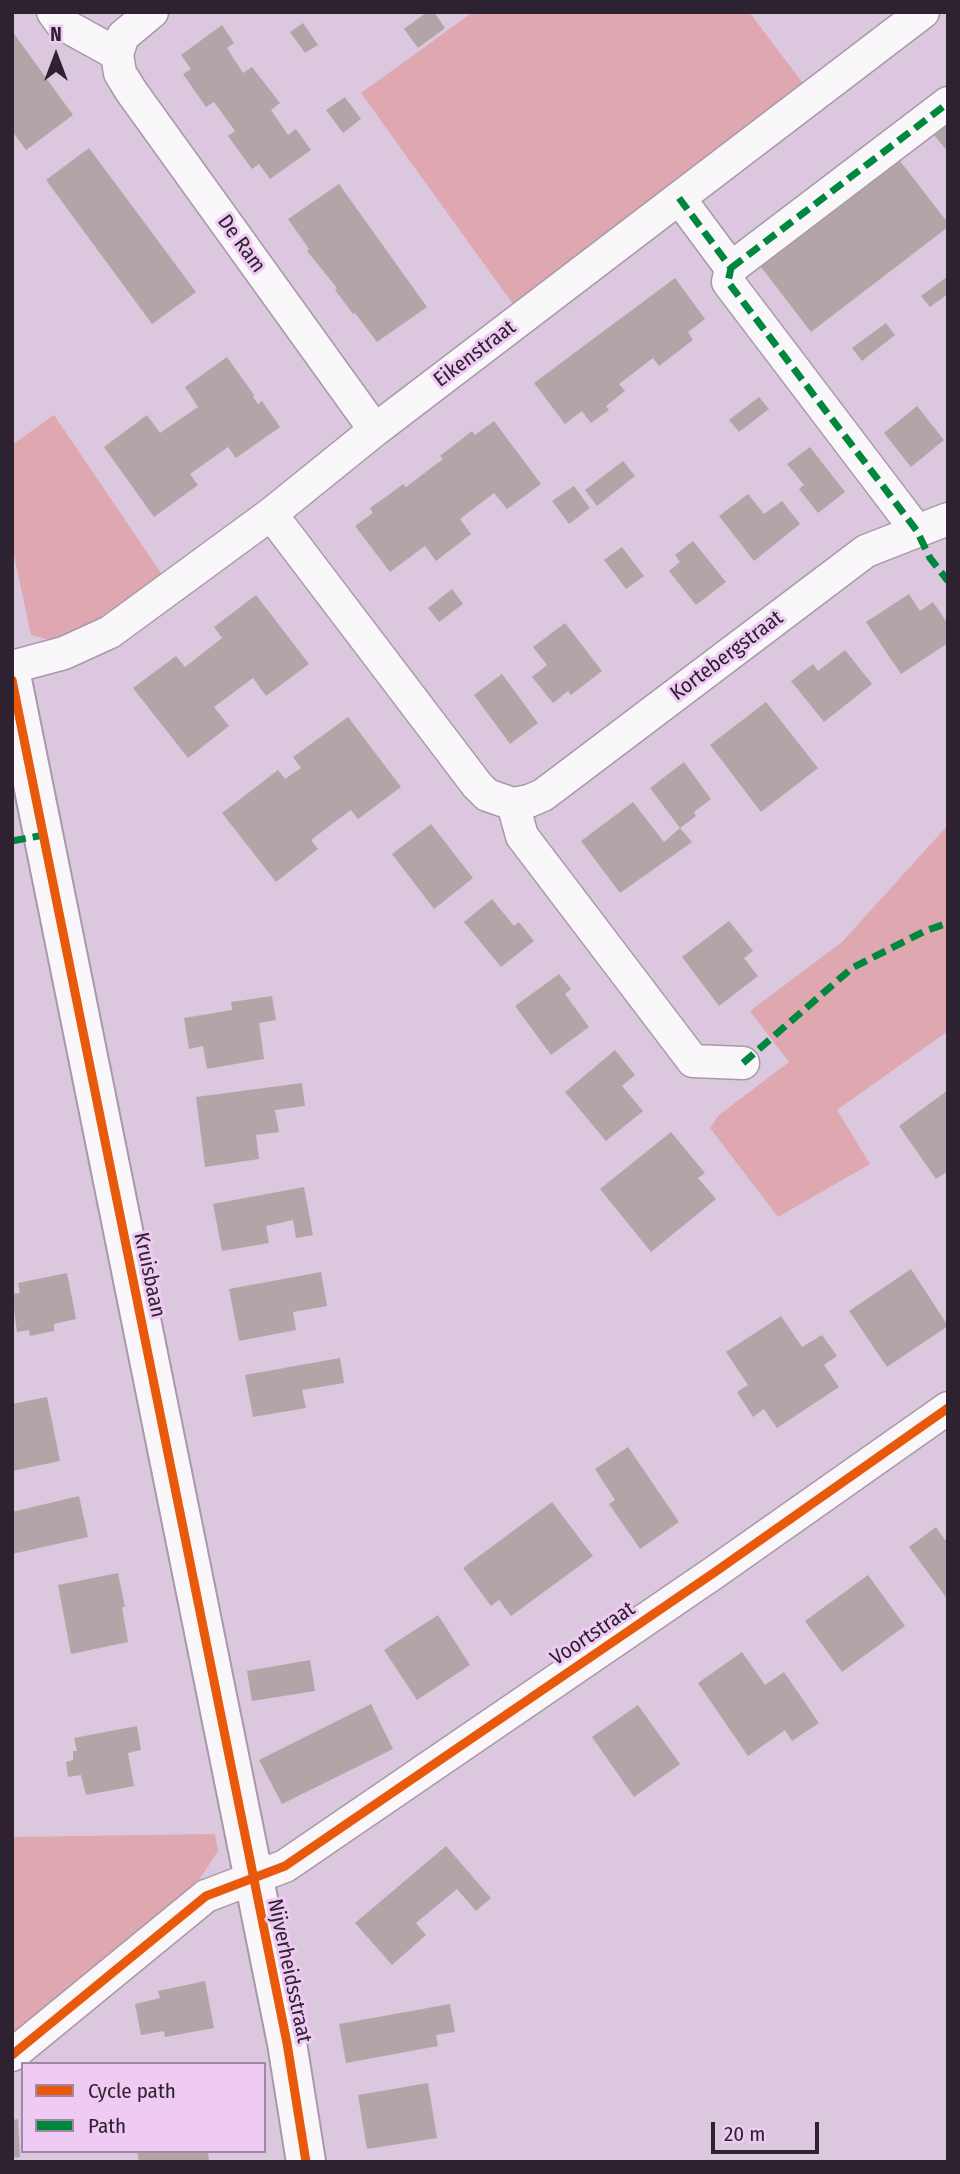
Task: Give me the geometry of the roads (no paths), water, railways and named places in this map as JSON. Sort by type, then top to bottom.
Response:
[{"type":"street","points":[[53,12],[61,23],[117,54],[123,36],[152,12]]},
{"type":"street","name":"Eikenstraat","points":[[12,667],[64,653],[110,632],[271,514],[375,430],[922,12]]},
{"type":"street","name":"De Ram","points":[[117,54],[120,73],[131,91],[375,430]]},
{"type":"street","points":[[917,531],[728,282],[731,268],[948,103]]},
{"type":"street","points":[[679,198],[731,268]]},
{"type":"street","points":[[271,514],[477,785],[487,795],[513,804],[522,836],[693,1061],[743,1063]]},
{"type":"street","name":"Kortebergstraat","points":[[513,804],[529,801],[542,794],[866,551],[948,519]]},
{"type":"street","name":"Kruisbaan","points":[[12,680],[252,1877]]},
{"type":"street","name":"Voortstraat","points":[[252,1877],[285,1866],[715,1572],[948,1408]]},
{"type":"street","name":"Nijverheidsstraat","points":[[12,2055],[206,1896],[252,1877],[286,2043],[306,2162]]}]
